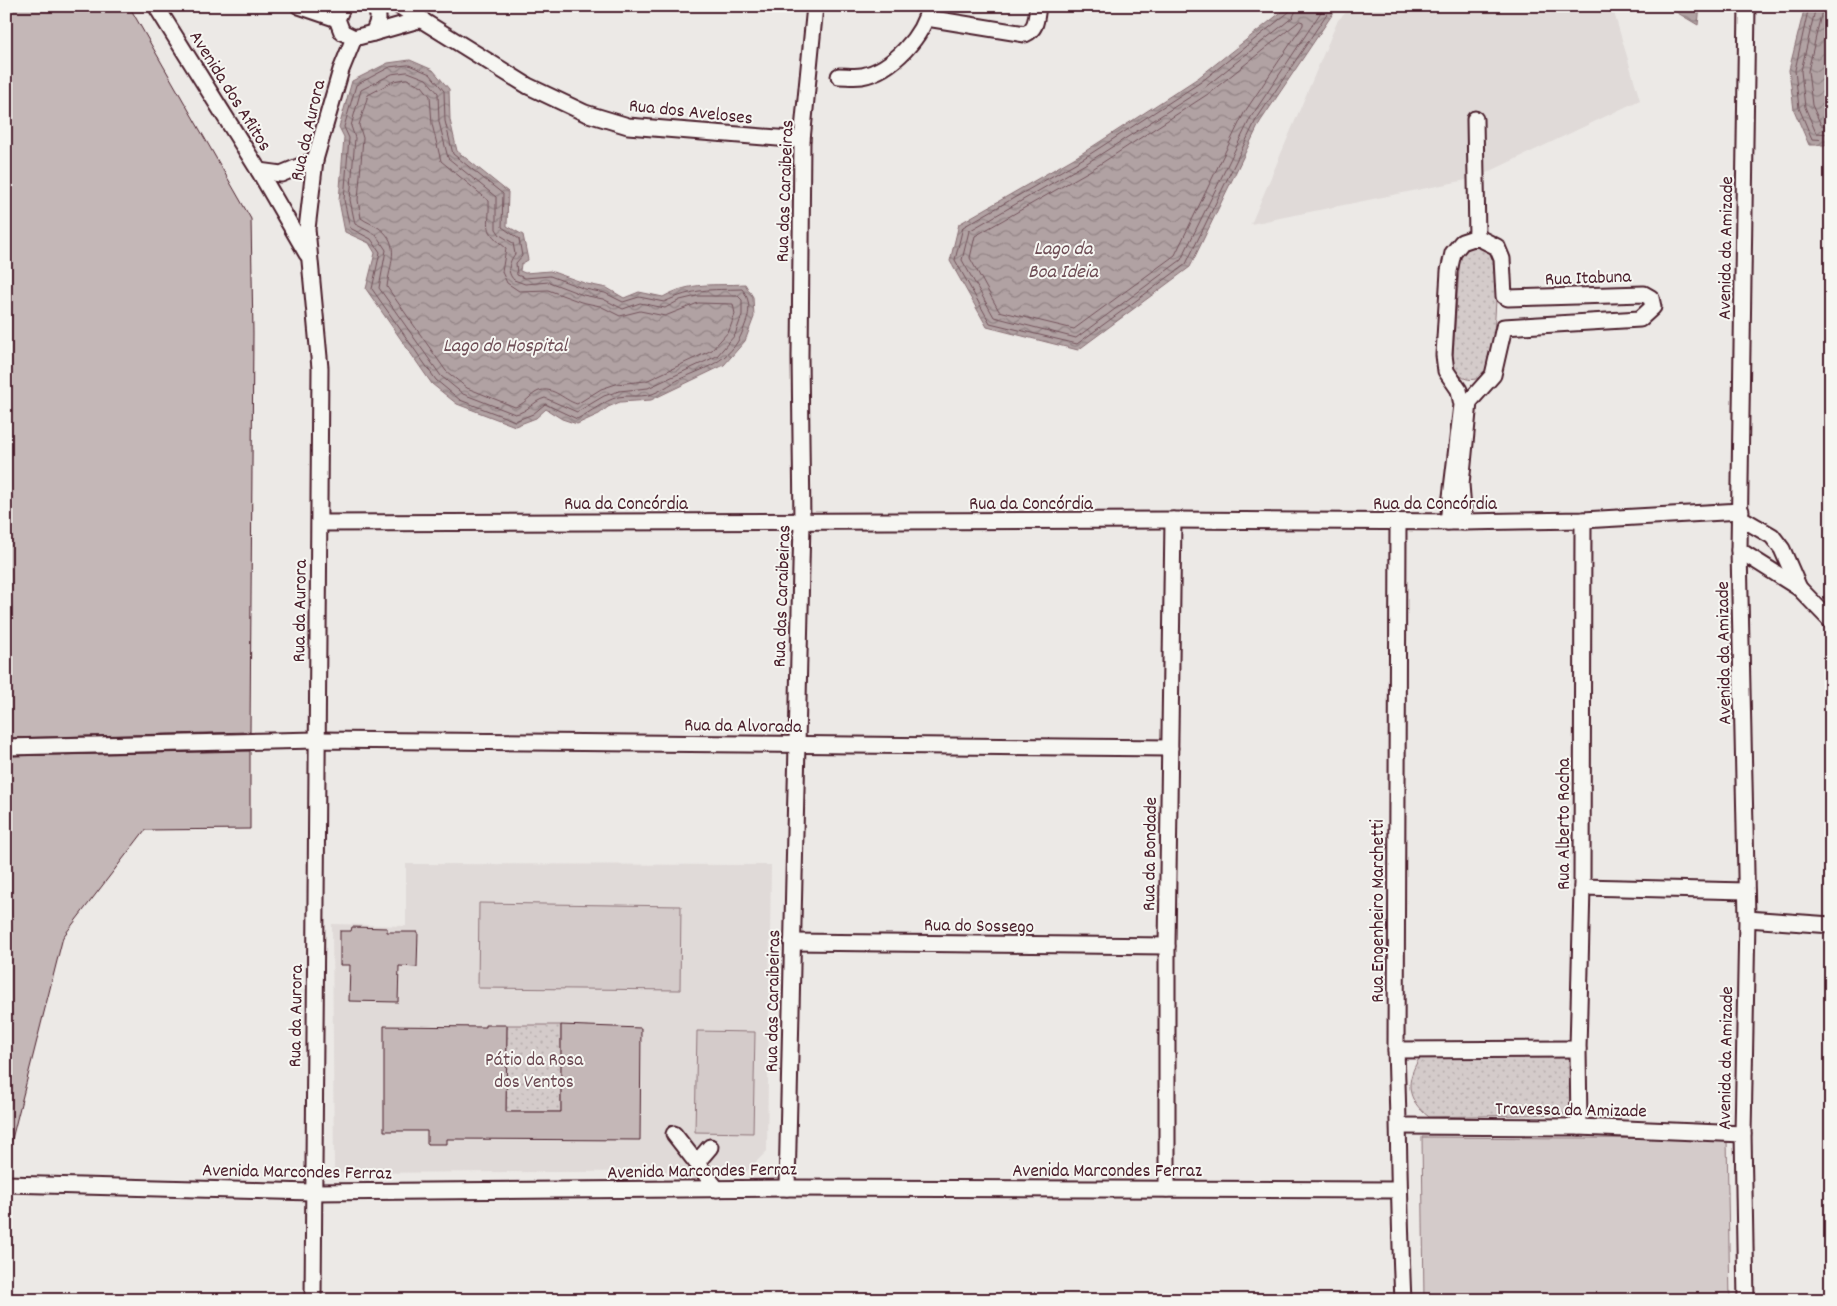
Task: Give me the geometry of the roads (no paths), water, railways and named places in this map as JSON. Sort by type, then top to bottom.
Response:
[{"type":"street","name":"Avenida dos Aflitos","points":[[156,6],[259,171],[281,174],[315,160]]},
{"type":"street","points":[[299,6],[340,13],[342,32],[354,38],[422,19]]},
{"type":"street","points":[[373,33],[379,20],[374,6]]},
{"type":"street","name":"Rua dos Aveloses","points":[[399,6],[528,86],[585,113],[628,126],[802,140]]},
{"type":"street","name":"Rua das Caraibeiras","points":[[787,1188],[802,522],[800,356],[802,140],[816,6]]},
{"type":"street","points":[[839,76],[862,76],[880,69],[902,52],[928,12],[1025,34],[1031,32],[1035,26],[1038,6]]},
{"type":"street","name":"Avenida da Amizade","points":[[1746,1300],[1743,1134],[1747,919],[1739,550],[1747,6]]},
{"type":"street","name":"Rua da Aurora","points":[[313,1300],[312,1192],[320,523],[320,368],[307,229],[315,160],[340,70],[354,38]]},
{"type":"street","points":[[1448,522],[1462,406],[1459,390],[1446,372],[1444,355],[1449,271],[1453,253],[1462,242],[1477,237],[1475,119]]},
{"type":"street","points":[[259,171],[310,259]]},
{"type":"street","name":"Rua Itabuna","points":[[1464,522],[1462,484],[1469,402],[1493,376],[1504,327],[1640,319],[1653,307],[1651,298],[1644,294],[1508,298],[1504,296],[1502,259],[1497,247],[1477,237]]},
{"type":"street","points":[[1741,515],[1772,536],[1777,542],[1799,588]]},
{"type":"street","name":"Rua da Concórdia","points":[[320,523],[1173,520],[1398,523],[1741,515]]},
{"type":"street","name":"Rua da Bondade","points":[[1167,1189],[1167,946],[1173,520]]},
{"type":"street","name":"Rua Alberto Rocha","points":[[1579,1127],[1578,1049],[1582,887],[1583,520]]},
{"type":"street","name":"Rua Engenheiro Marchetti","points":[[1398,523],[1396,1050],[1402,1300]]},
{"type":"street","points":[[1739,550],[1799,588],[1831,621]]},
{"type":"street","name":"Rua da Alvorada","points":[[6,747],[317,740],[1170,748]]},
{"type":"street","points":[[1582,887],[1746,892]]},
{"type":"street","points":[[1747,919],[1831,924]]},
{"type":"street","name":"Rua do Sossego","points":[[792,942],[1167,946]]},
{"type":"street","points":[[1396,1050],[1578,1049]]},
{"type":"street","name":"Travessa da Amizade","points":[[1399,1126],[1579,1127],[1743,1134]]},
{"type":"street","points":[[674,1134],[698,1162],[717,1189]]},
{"type":"street","points":[[698,1162],[710,1147]]},
{"type":"street","name":"Avenida Marcondes Ferraz","points":[[6,1184],[312,1192],[787,1188],[1398,1190]]},
{"type":"water","name":"Lago da Boa Ideia","points":[[1289,6],[1338,6],[1260,122],[1190,267],[1078,350],[987,327],[950,261],[959,224],[1081,154],[1198,78]]},
{"type":"water","points":[[1666,6],[1700,6],[1698,25]]},
{"type":"water","points":[[1805,6],[1831,6],[1831,145],[1809,145],[1794,110],[1789,70]]},
{"type":"water","name":"Lago do Hospital","points":[[410,60],[433,70],[449,89],[450,120],[457,151],[508,192],[507,226],[523,235],[528,260],[521,264],[520,271],[525,273],[550,271],[587,284],[607,288],[624,298],[639,292],[663,297],[683,288],[693,286],[745,284],[753,297],[754,317],[745,341],[724,365],[651,400],[620,402],[577,424],[562,419],[546,409],[536,418],[515,426],[457,404],[432,384],[366,289],[375,253],[369,243],[345,232],[339,201],[344,137],[339,127],[352,81],[388,63]]},
{"type":"park label","name":"Pátio da Rosa dos Ventos","points":[[534,1069]]}]
